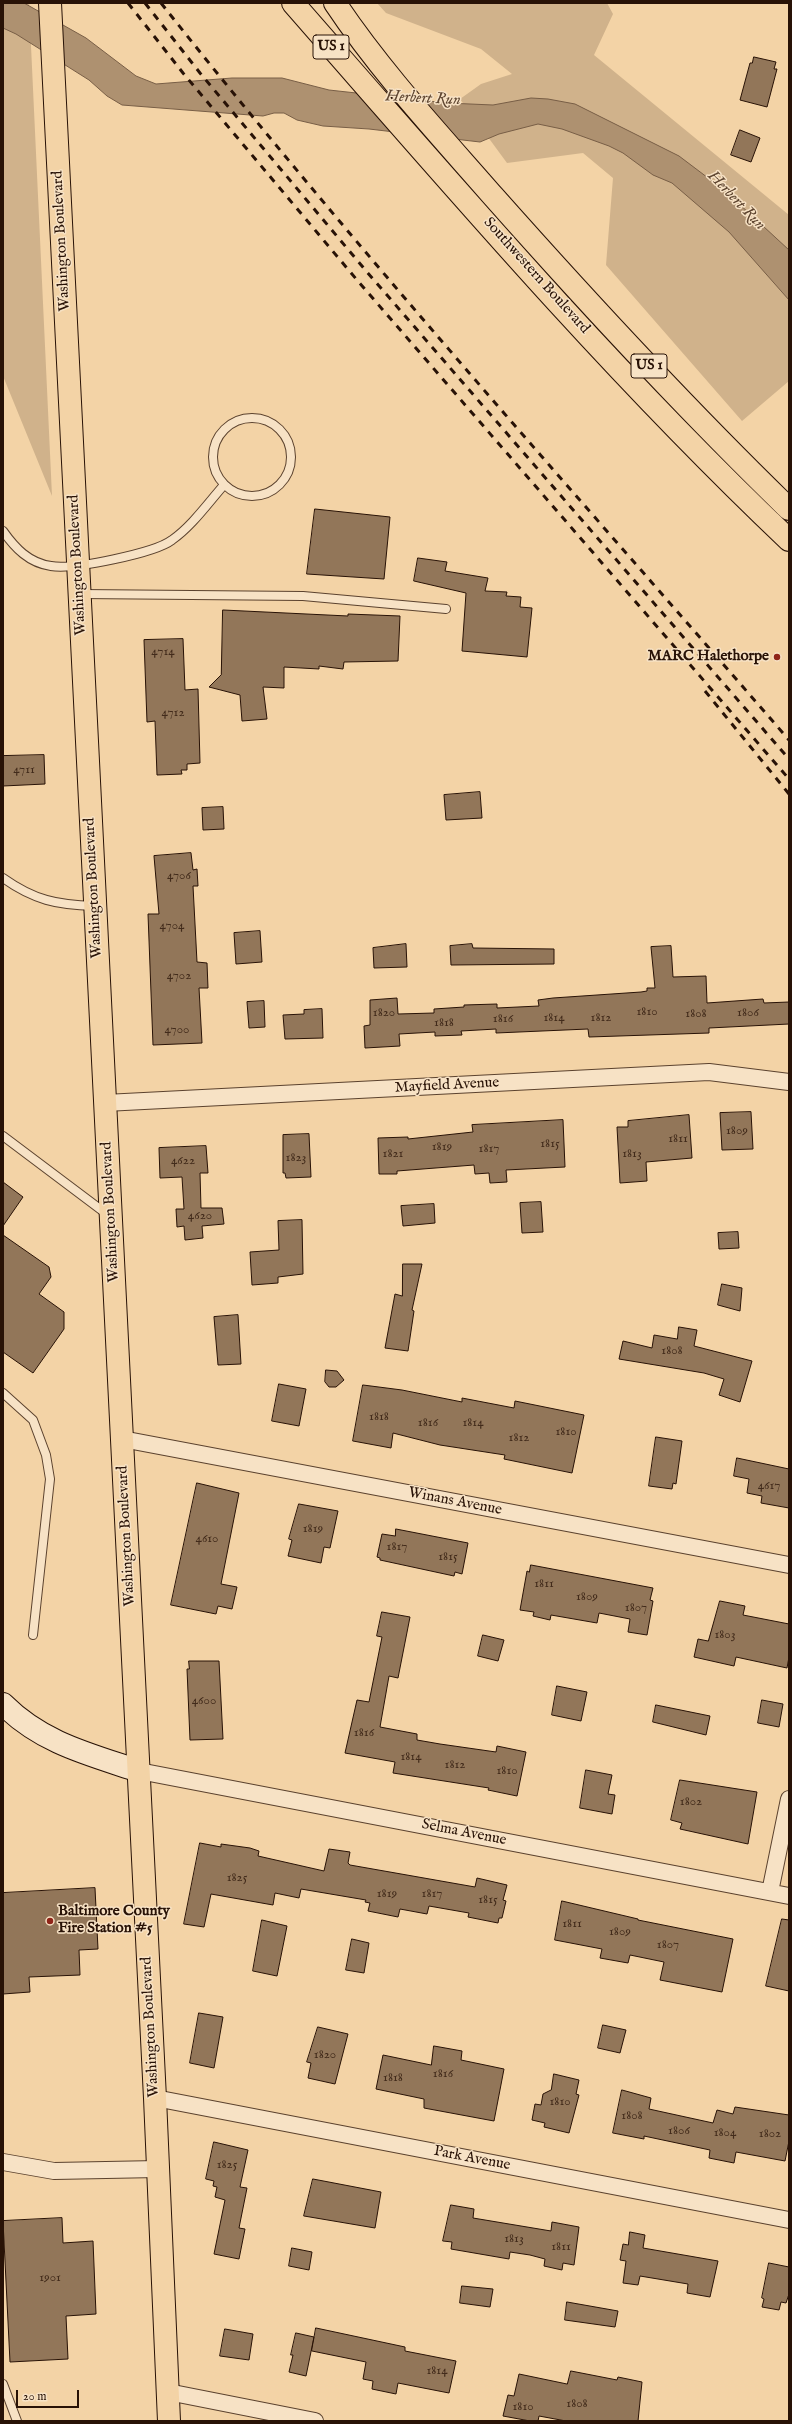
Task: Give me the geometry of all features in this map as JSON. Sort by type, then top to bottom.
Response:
[{"type":"main road","name":"Washington Boulevard","points":[[50,3],[139,1771],[170,2421]]},
{"type":"main road","name":"Southwestern Boulevard","points":[[293,3],[565,310],[695,447],[789,540]]},
{"type":"main road","name":"Southwestern Boulevard","points":[[334,3],[400,88],[580,294],[789,509]]},
{"type":"street","name":"Mayfield Avenue","points":[[105,1103],[708,1072],[789,1082]]},
{"type":"street","name":"Winans Avenue","points":[[122,1439],[789,1565]]},
{"type":"street","points":[[3,1704],[16,1717],[41,1734],[71,1748],[139,1771]]},
{"type":"street","name":"Selma Avenue","points":[[139,1771],[789,1896]]},
{"type":"street","points":[[770,1892],[789,1799]]},
{"type":"street","name":"Park Avenue","points":[[155,2098],[789,2220]]},
{"type":"street","points":[[3,2162],[54,2171],[158,2169]]},
{"type":"street","points":[[168,2392],[315,2421]]},
{"type":"lane","points":[[252,417],[267,420],[280,428],[288,441],[291,456],[288,471],[280,484],[267,493],[252,496],[237,493],[224,485],[216,472],[213,457],[216,442],[224,429],[237,421],[252,417]]},
{"type":"lane","points":[[3,531],[15,547],[30,559],[52,566],[78,564],[135,555],[172,541],[224,485]]},
{"type":"lane","points":[[79,594],[303,596],[446,609]]},
{"type":"lane","points":[[3,878],[20,891],[42,900],[63,905],[95,906]]},
{"type":"lane","points":[[3,1136],[111,1218]]},
{"type":"lane","points":[[3,1393],[32,1420],[46,1455],[50,1479],[33,1635]]},
{"type":"lane","points":[[3,2384],[17,2421]]},
{"type":"shaded area","points":[[3,3],[29,3],[52,496],[3,376]]},
{"type":"shaded area","points":[[3,3],[24,3],[86,38],[136,76],[156,84],[232,78],[282,78],[329,90],[447,103],[493,105],[531,98],[548,99],[575,104],[679,156],[724,190],[789,250],[789,300],[729,232],[672,183],[653,175],[623,153],[609,146],[562,129],[538,124],[499,134],[480,142],[369,129],[323,126],[297,120],[284,113],[274,113],[263,116],[122,105],[107,96],[89,80],[16,34],[3,28]]},
{"type":"shaded area","points":[[377,3],[607,3],[613,14],[594,55],[789,215],[789,381],[742,421],[606,265],[613,178],[583,153],[507,163],[460,99],[481,84],[512,74],[481,49],[386,13]]},
{"type":"building","points":[[754,57],[776,62],[774,69],[777,69],[767,107],[740,100],[750,63],[752,63]]},
{"type":"building","points":[[740,130],[760,138],[751,162],[731,155]]},
{"type":"building","points":[[315,509],[390,517],[384,579],[307,574]]},
{"type":"building","points":[[418,558],[447,562],[445,571],[488,578],[485,591],[507,592],[506,596],[521,597],[520,607],[532,608],[527,657],[462,651],[466,593],[414,581]]},
{"type":"building","points":[[223,610],[348,616],[348,614],[400,616],[398,661],[344,662],[343,669],[319,666],[319,669],[284,667],[284,688],[263,687],[267,719],[242,721],[240,695],[209,687],[221,675]]},
{"type":"building","points":[[183,639],[185,690],[198,689],[200,763],[187,764],[187,770],[181,770],[182,774],[157,775],[155,721],[147,722],[144,640]]},
{"type":"building","points":[[44,755],[45,784],[3,786],[3,756]]},
{"type":"building","points":[[480,792],[482,818],[446,820],[444,795]]},
{"type":"building","points":[[223,807],[224,829],[203,830],[202,808]]},
{"type":"building","points":[[191,853],[193,870],[197,869],[198,886],[193,886],[197,962],[207,963],[208,988],[199,988],[202,1043],[153,1045],[148,914],[159,914],[154,856]]},
{"type":"building","points":[[260,931],[262,962],[236,964],[234,933]]},
{"type":"building","points":[[406,944],[407,967],[374,968],[373,948]]},
{"type":"building","points":[[472,944],[473,948],[554,949],[554,964],[451,965],[450,946]]},
{"type":"building","points":[[671,946],[673,977],[706,976],[707,1003],[763,999],[764,1003],[789,1002],[789,1024],[709,1028],[709,1033],[589,1037],[588,1029],[496,1033],[496,1029],[461,1031],[462,1035],[435,1036],[435,1032],[399,1034],[400,1046],[365,1048],[364,1026],[370,1025],[370,1000],[397,998],[398,1014],[434,1013],[434,1009],[464,1007],[464,1005],[497,1004],[497,1008],[539,1006],[538,1000],[647,991],[647,988],[655,988],[651,947]]},
{"type":"building","points":[[264,1001],[265,1027],[249,1028],[247,1002]]},
{"type":"building","points":[[322,1009],[323,1038],[285,1039],[283,1015],[304,1014],[304,1010]]},
{"type":"building","points":[[751,1112],[753,1149],[722,1150],[720,1113]]},
{"type":"building","points":[[689,1115],[692,1158],[646,1162],[647,1181],[620,1183],[617,1127],[628,1127],[628,1121]]},
{"type":"building","points":[[563,1120],[565,1167],[506,1170],[507,1182],[490,1183],[489,1173],[475,1174],[474,1165],[397,1171],[397,1174],[379,1174],[378,1138],[408,1137],[408,1139],[473,1132],[472,1125]]},
{"type":"building","points":[[309,1134],[311,1177],[286,1178],[285,1173],[283,1173],[283,1135]]},
{"type":"building","points":[[206,1146],[208,1173],[200,1173],[201,1208],[222,1208],[224,1224],[202,1226],[203,1238],[185,1240],[184,1226],[177,1227],[176,1209],[184,1209],[182,1177],[160,1178],[159,1148]]},
{"type":"building","points":[[3,1182],[23,1197],[3,1226]]},
{"type":"building","points":[[541,1202],[543,1232],[522,1233],[520,1203]]},
{"type":"building","points":[[434,1204],[435,1223],[403,1226],[401,1206]]},
{"type":"building","points":[[302,1220],[303,1274],[278,1277],[278,1283],[252,1285],[250,1252],[279,1250],[278,1221]]},
{"type":"building","points":[[738,1232],[739,1248],[719,1249],[718,1233]]},
{"type":"building","points":[[3,1235],[49,1267],[51,1277],[39,1294],[64,1312],[64,1329],[33,1373],[3,1352]]},
{"type":"building","points":[[403,1264],[422,1264],[412,1310],[414,1311],[408,1351],[385,1348],[395,1294],[402,1296]]},
{"type":"building","points":[[722,1284],[742,1288],[740,1311],[718,1305]]},
{"type":"building","points":[[238,1315],[241,1364],[218,1365],[214,1317]]},
{"type":"building","points":[[679,1327],[697,1330],[694,1346],[752,1361],[740,1402],[719,1395],[724,1379],[704,1373],[619,1359],[623,1341],[652,1348],[654,1335],[677,1339]]},
{"type":"building","points":[[326,1370],[337,1371],[344,1380],[336,1387],[329,1387],[325,1382]]},
{"type":"building","points":[[279,1384],[306,1389],[299,1426],[272,1421]]},
{"type":"building","points":[[363,1385],[402,1390],[462,1402],[462,1398],[514,1408],[515,1401],[584,1415],[572,1473],[504,1459],[505,1455],[440,1445],[393,1433],[391,1448],[353,1441]]},
{"type":"building","points":[[656,1437],[682,1441],[676,1484],[673,1483],[672,1489],[649,1486]]},
{"type":"building","points":[[737,1458],[789,1469],[789,1508],[761,1503],[762,1496],[747,1493],[749,1479],[734,1476]]},
{"type":"building","points":[[197,1483],[239,1493],[221,1584],[237,1587],[232,1609],[218,1606],[216,1614],[171,1605]]},
{"type":"building","points":[[299,1504],[338,1511],[330,1548],[324,1547],[321,1563],[288,1556],[292,1540],[289,1539]]},
{"type":"building","points":[[396,1529],[468,1543],[462,1574],[455,1572],[454,1576],[380,1560],[380,1558],[377,1557],[382,1534],[395,1536]]},
{"type":"building","points":[[531,1565],[653,1588],[650,1600],[653,1601],[647,1635],[628,1632],[630,1619],[599,1613],[597,1623],[551,1615],[550,1620],[533,1616],[534,1612],[520,1610],[527,1571],[529,1572]]},
{"type":"building","points":[[720,1601],[745,1606],[743,1615],[789,1624],[789,1657],[787,1668],[736,1657],[734,1666],[694,1657],[698,1639],[708,1641]]},
{"type":"building","points":[[382,1612],[410,1617],[398,1678],[389,1676],[380,1727],[417,1734],[417,1740],[440,1744],[496,1752],[497,1746],[526,1752],[517,1796],[488,1790],[489,1788],[393,1773],[395,1762],[345,1753],[357,1700],[369,1702],[382,1637],[377,1636]]},
{"type":"building","points":[[483,1635],[504,1640],[498,1661],[478,1656]]},
{"type":"building","points":[[189,1661],[219,1661],[223,1739],[190,1740],[187,1669],[189,1669]]},
{"type":"building","points":[[557,1686],[587,1692],[581,1721],[552,1715]]},
{"type":"building","points":[[762,1700],[783,1704],[779,1727],[758,1723]]},
{"type":"building","points":[[656,1705],[710,1716],[706,1735],[653,1722]]},
{"type":"building","points":[[586,1770],[612,1775],[608,1794],[615,1795],[612,1814],[580,1808]]},
{"type":"building","points":[[680,1780],[757,1792],[748,1844],[680,1829],[682,1823],[671,1820]]},
{"type":"building","points":[[200,1843],[221,1847],[221,1844],[250,1848],[259,1851],[258,1856],[324,1871],[329,1849],[350,1852],[348,1863],[350,1865],[475,1887],[477,1878],[507,1885],[503,1900],[506,1901],[502,1918],[499,1918],[498,1923],[468,1917],[469,1913],[429,1906],[427,1914],[400,1909],[398,1917],[368,1911],[370,1903],[365,1902],[366,1900],[301,1889],[299,1898],[275,1893],[273,1905],[211,1894],[204,1927],[184,1924]]},
{"type":"building","name":"Baltimore County Fire Station #5","points":[[95,1888],[98,1949],[79,1950],[80,1975],[29,1977],[30,1992],[3,1994],[3,1893]]},
{"type":"building","points":[[562,1901],[638,1920],[733,1939],[722,1992],[660,1980],[664,1962],[630,1955],[628,1963],[600,1958],[602,1949],[555,1940]]},
{"type":"building","points":[[782,1919],[789,1920],[789,1991],[766,1986]]},
{"type":"building","points":[[262,1920],[287,1926],[277,1976],[253,1971]]},
{"type":"building","points":[[352,1939],[369,1943],[364,1973],[346,1970]]},
{"type":"building","points":[[199,2013],[223,2017],[214,2068],[190,2063]]},
{"type":"building","points":[[603,2025],[626,2030],[620,2053],[598,2048]]},
{"type":"building","points":[[318,2027],[348,2034],[335,2084],[308,2078],[311,2063],[307,2062]]},
{"type":"building","points":[[434,2046],[462,2051],[461,2060],[504,2069],[494,2121],[424,2108],[424,2099],[376,2089],[383,2055],[431,2065]]},
{"type":"building","points":[[554,2074],[579,2080],[576,2094],[579,2095],[569,2133],[544,2127],[545,2123],[532,2120],[535,2104],[541,2105],[543,2094],[551,2090]]},
{"type":"building","points":[[622,2090],[651,2098],[649,2109],[713,2123],[717,2110],[733,2114],[735,2107],[789,2115],[789,2141],[785,2161],[736,2152],[734,2163],[709,2158],[710,2150],[644,2136],[644,2139],[613,2133]]},
{"type":"building","points":[[214,2142],[248,2150],[240,2187],[247,2188],[239,2228],[245,2229],[239,2259],[214,2254],[225,2200],[215,2197],[217,2187],[213,2186],[214,2181],[206,2179]]},
{"type":"building","points":[[313,2179],[381,2192],[375,2228],[304,2216]]},
{"type":"building","points":[[451,2205],[474,2209],[473,2218],[551,2231],[552,2222],[579,2227],[574,2265],[563,2263],[562,2270],[544,2266],[545,2259],[530,2255],[510,2252],[509,2259],[451,2249],[452,2242],[443,2241]]},
{"type":"building","points":[[62,2218],[63,2243],[93,2241],[96,2314],[66,2316],[68,2359],[10,2362],[3,2221]]},
{"type":"building","points":[[630,2232],[645,2235],[643,2248],[718,2261],[710,2297],[687,2293],[688,2284],[640,2276],[638,2285],[623,2283],[626,2261],[620,2260],[623,2244],[628,2245]]},
{"type":"building","points":[[292,2248],[312,2252],[309,2270],[289,2266]]},
{"type":"building","points":[[769,2263],[789,2267],[789,2294],[786,2303],[781,2302],[779,2310],[762,2307],[764,2299],[762,2298]]},
{"type":"building","points":[[462,2286],[493,2289],[490,2307],[460,2303]]},
{"type":"building","points":[[567,2302],[618,2311],[615,2327],[565,2320]]},
{"type":"building","points":[[316,2328],[405,2347],[405,2351],[456,2361],[449,2393],[398,2383],[396,2394],[372,2389],[373,2381],[363,2379],[366,2362],[312,2351]]},
{"type":"building","points":[[225,2329],[253,2334],[249,2360],[220,2356]]},
{"type":"building","points":[[296,2333],[314,2337],[306,2376],[289,2372]]},
{"type":"building","points":[[571,2371],[617,2380],[618,2377],[642,2382],[638,2421],[566,2421],[539,2416],[538,2421],[530,2421],[503,2416],[508,2395],[514,2396],[519,2374],[567,2384]]},
{"type":"railway","points":[[128,3],[183,73],[357,280],[789,779]]},
{"type":"railway","points":[[145,3],[200,73],[367,272],[789,759]]},
{"type":"railway","points":[[161,3],[314,191],[392,283],[789,740]]},
{"type":"railway","points":[[705,691],[789,794]]},
{"type":"place","name":"MARC Halethorpe","points":[[777,657]]},
{"type":"place","name":"Baltimore County Fire Station #5","points":[[50,1921]]},
{"type":"water label","name":"Herbert Run","points":[[423,99]]},
{"type":"water label","name":"Herbert Run","points":[[736,201]]}]
